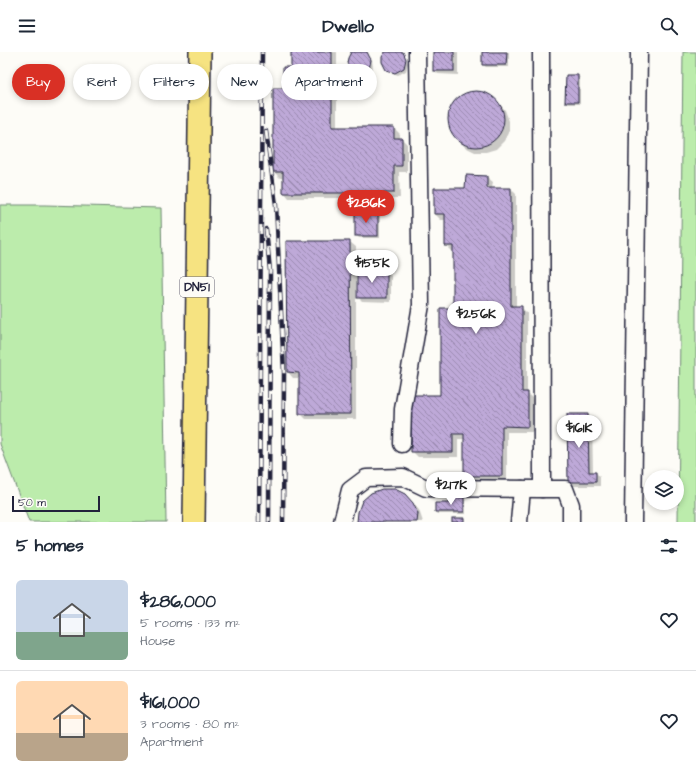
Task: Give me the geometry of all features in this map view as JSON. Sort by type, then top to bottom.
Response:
[{"type":"main road","name":"DN51","points":[[194,522],[200,52]]},
{"type":"street","points":[[402,444],[403,409],[421,305],[417,52]]},
{"type":"street","points":[[541,52],[542,489]]},
{"type":"street","points":[[633,522],[639,52]]},
{"type":"street","points":[[342,522],[350,490],[366,478],[403,477],[426,488],[565,489],[571,505],[571,522]]},
{"type":"street","points":[[519,522],[522,489]]},
{"type":"green space","points":[[683,52],[696,52],[696,522],[678,522],[678,510],[684,510],[684,470],[679,470]]},
{"type":"green space","points":[[0,205],[161,208],[166,522],[29,522],[0,444]]},
{"type":"building","points":[[291,52],[332,52],[332,64],[291,64]]},
{"type":"building","points":[[351,52],[367,52],[371,60],[370,64],[348,64],[348,58]]},
{"type":"building","points":[[385,52],[403,52],[406,59],[404,68],[395,73],[386,70],[382,62],[382,57]]},
{"type":"building","points":[[433,52],[454,52],[454,71],[433,71]]},
{"type":"building","points":[[482,52],[507,52],[506,65],[482,65]]},
{"type":"building","points":[[566,75],[578,75],[578,102],[565,102]]},
{"type":"building","points":[[273,88],[281,88],[281,100],[332,100],[332,127],[394,127],[394,138],[402,138],[402,166],[394,166],[394,193],[283,193],[283,172],[273,172]]},
{"type":"building","points":[[470,91],[482,91],[492,95],[500,103],[504,113],[504,125],[500,135],[492,143],[482,147],[470,147],[460,143],[452,135],[448,125],[448,113],[452,103],[460,95]]},
{"type":"building","points":[[466,175],[487,176],[487,188],[511,188],[511,306],[522,306],[522,392],[528,392],[528,427],[502,426],[502,476],[464,476],[464,434],[453,434],[453,452],[411,452],[411,395],[440,395],[440,308],[453,308],[453,246],[445,246],[445,214],[434,214],[434,188],[465,188]]},
{"type":"building","points":[[355,211],[378,211],[378,236],[355,236]]},
{"type":"building","points":[[286,241],[350,241],[351,414],[299,414],[299,373],[287,372]]},
{"type":"building","points":[[357,271],[387,271],[387,298],[357,298]]},
{"type":"building","points":[[567,414],[588,414],[589,472],[596,472],[596,482],[568,482]]},
{"type":"building","points":[[382,489],[395,489],[405,494],[413,503],[418,514],[417,522],[357,522],[358,512],[362,501],[371,493]]},
{"type":"building","points":[[450,497],[464,497],[464,512],[435,512],[435,503],[450,503]]},
{"type":"building","points":[[452,518],[464,518],[464,522],[452,522]]},
{"type":"railway","points":[[259,522],[262,52]]},
{"type":"railway","points":[[266,131],[276,205],[284,373],[283,522]]},
{"type":"railway","points":[[266,229],[270,271],[269,522]]}]
